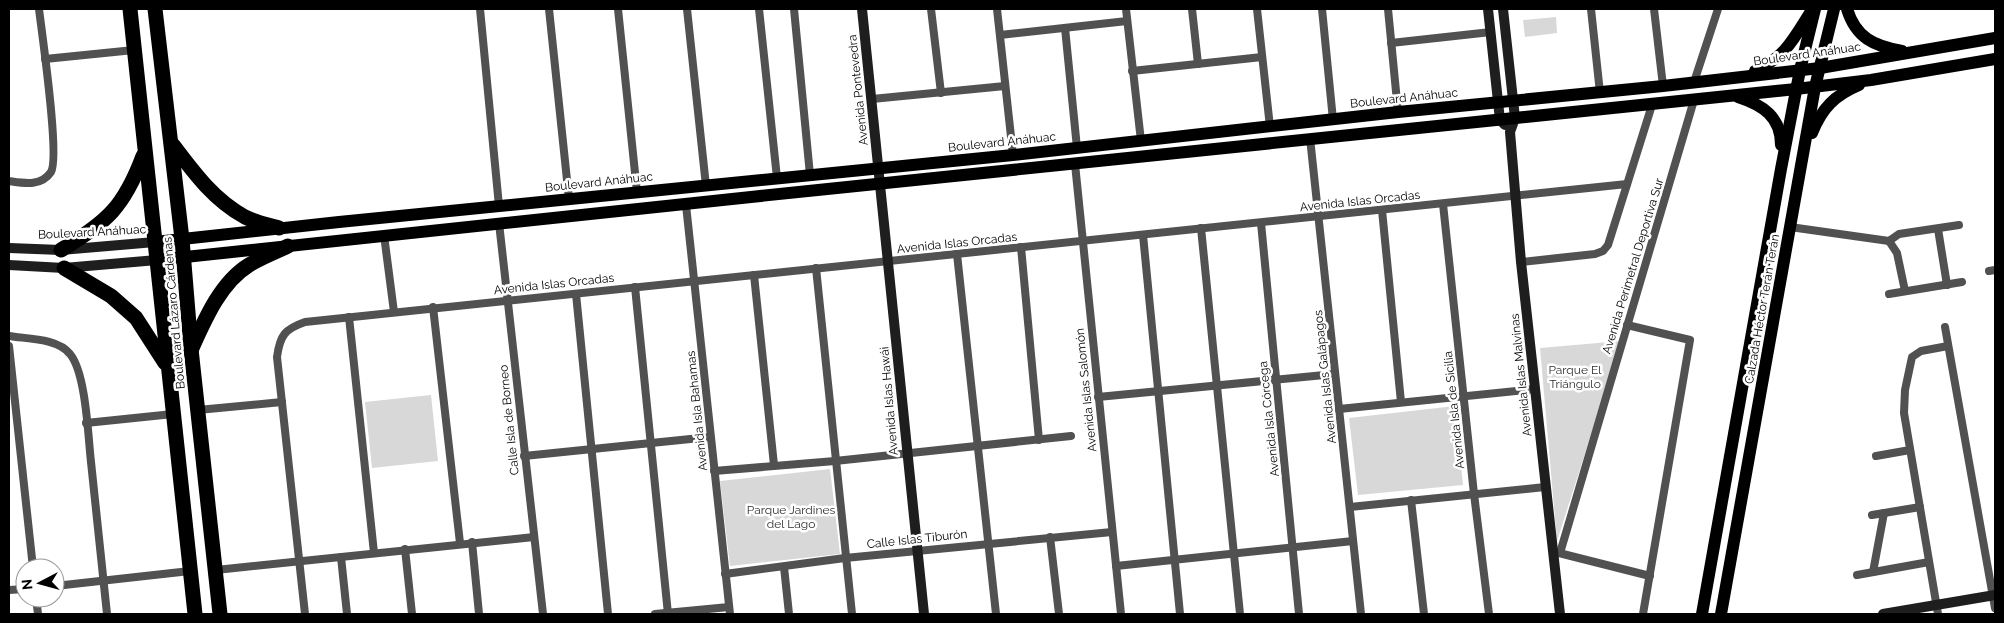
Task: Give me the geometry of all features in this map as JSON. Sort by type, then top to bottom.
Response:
[{"type":"highway","name":"Boulevard Lázaro Cárdenas","points":[[130,9],[195,614]]},
{"type":"highway","name":"Boulevard Lázaro Cárdenas","points":[[155,9],[172,143],[191,349],[220,614]]},
{"type":"highway","points":[[172,143],[197,178],[220,200],[246,218],[279,228]]},
{"type":"highway","points":[[61,250],[95,229],[119,204],[132,184],[145,152]]},
{"type":"highway","points":[[191,349],[208,313],[238,274],[249,265],[288,246]]},
{"type":"highway","points":[[64,268],[111,296],[136,318],[167,367]]},
{"type":"main road","name":"Calzada Héctor Terán Terán","points":[[1702,614],[1781,169],[1814,9]]},
{"type":"main road","points":[[1744,76],[1771,64],[1785,52],[1814,9]]},
{"type":"main road","name":"Calzada Héctor Terán Terán","points":[[1721,614],[1815,86],[1834,9]]},
{"type":"main road","points":[[1847,9],[1853,22],[1869,41],[1884,48],[1912,53]]},
{"type":"main road","name":"Boulevard Anáhuac","points":[[155,242],[1013,155],[1398,112],[1600,93],[1820,68],[1995,38]]},
{"type":"main road","points":[[156,260],[1310,138],[1734,96],[1870,80],[1995,59]]},
{"type":"main road","points":[[1804,151],[1820,115],[1827,105],[1845,91],[1870,80]]},
{"type":"main road","points":[[1734,96],[1758,105],[1769,113],[1777,123],[1781,135],[1781,169]]},
{"type":"main road","points":[[1709,614],[1713,587],[1710,568]]},
{"type":"street","points":[[9,182],[33,183],[48,176],[54,167],[39,9]]},
{"type":"street","points":[[480,9],[499,206]]},
{"type":"street","points":[[549,9],[569,199]]},
{"type":"street","points":[[618,9],[637,192]]},
{"type":"street","points":[[687,9],[706,186]]},
{"type":"street","points":[[759,9],[777,178]]},
{"type":"street","points":[[794,9],[810,175]]},
{"type":"street","name":"Avenida Pontevedra","points":[[862,9],[881,184]]},
{"type":"street","points":[[931,9],[941,93]]},
{"type":"street","points":[[997,9],[1013,155]]},
{"type":"street","points":[[1126,9],[1141,141]]},
{"type":"street","points":[[1192,9],[1198,64]]},
{"type":"street","points":[[1257,9],[1270,127]]},
{"type":"street","points":[[1322,9],[1333,120]]},
{"type":"street","points":[[1388,9],[1398,112]]},
{"type":"street","points":[[1488,9],[1500,120],[1510,132]]},
{"type":"street","points":[[1504,9],[1515,118]]},
{"type":"street","points":[[1591,9],[1600,93]]},
{"type":"street","points":[[1654,9],[1663,86]]},
{"type":"street","points":[[1694,82],[1718,9]]},
{"type":"street","points":[[1000,35],[1127,22]]},
{"type":"street","points":[[1065,28],[1077,148]]},
{"type":"street","points":[[1392,42],[1491,32]]},
{"type":"street","points":[[45,59],[134,50]]},
{"type":"street","points":[[1132,72],[1262,58]]},
{"type":"street","points":[[872,99],[1005,86]]},
{"type":"street","name":"Avenida Perimetral Deportiva Sur","points":[[1556,552],[1694,100]]},
{"type":"street","points":[[1521,262],[1595,254],[1603,251],[1608,245],[1652,104]]},
{"type":"street","name":"Avenida Islas Malvinas","points":[[1515,118],[1510,132],[1515,196],[1545,487],[1556,552],[1560,614]]},
{"type":"street","name":"Avenida Islas Galápagos","points":[[1310,138],[1320,216],[1361,614]]},
{"type":"street","name":"Avenida Islas Salomón","points":[[1075,164],[1121,614]]},
{"type":"street","name":"Avenida Islas Hawái","points":[[881,184],[906,453],[924,614]]},
{"type":"street","name":"Avenida Islas Orcadas","points":[[282,402],[277,356],[282,336],[290,328],[305,322],[1627,184]]},
{"type":"street","name":"Avenida Isla de Sicilia","points":[[1443,204],[1474,494],[1489,614]]},
{"type":"street","name":"Avenida Isla Bahamas","points":[[686,205],[729,610]]},
{"type":"street","points":[[1382,210],[1401,402]]},
{"type":"street","name":"Avenida Isla Córcega","points":[[1261,222],[1299,614]]},
{"type":"street","name":"Calle Isla de Borneo","points":[[499,223],[542,614]]},
{"type":"street","points":[[1889,242],[1899,234],[1959,226]]},
{"type":"street","points":[[1790,227],[1889,242],[1897,253],[1905,291]]},
{"type":"street","points":[[1201,228],[1240,614]]},
{"type":"street","points":[[1938,229],[1947,285]]},
{"type":"street","points":[[384,235],[394,312]]},
{"type":"street","points":[[1143,235],[1180,614]]},
{"type":"street","name":"Boulevard Anáhuac","points":[[9,248],[61,250],[155,242]]},
{"type":"street","points":[[1021,247],[1039,440]]},
{"type":"street","points":[[957,254],[996,614]]},
{"type":"street","points":[[9,265],[64,268],[156,260]]},
{"type":"street","points":[[816,268],[852,614]]},
{"type":"street","points":[[754,275],[774,465]]},
{"type":"street","points":[[1889,294],[1962,282]]},
{"type":"street","points":[[635,287],[668,614]]},
{"type":"street","points":[[576,294],[608,614]]},
{"type":"street","points":[[433,308],[460,543]]},
{"type":"street","points":[[348,317],[374,553]]},
{"type":"street","points":[[1627,324],[1690,340],[1643,614]]},
{"type":"street","points":[[1945,328],[1995,608]]},
{"type":"street","points":[[9,336],[45,341],[61,346],[70,353],[78,368],[86,423],[107,614]]},
{"type":"street","points":[[9,346],[32,558]]},
{"type":"street","points":[[1937,609],[1910,450],[1904,402],[1912,357],[1920,351],[1948,346]]},
{"type":"street","points":[[1098,397],[1335,374]]},
{"type":"street","points":[[1339,409],[1535,389]]},
{"type":"street","points":[[198,410],[282,402],[305,614]]},
{"type":"street","points":[[86,423],[173,414]]},
{"type":"street","points":[[714,471],[835,461],[1071,436]]},
{"type":"street","points":[[524,456],[710,437]]},
{"type":"street","points":[[1876,456],[1910,450]]},
{"type":"street","points":[[1350,507],[1545,487]]},
{"type":"street","points":[[1411,500],[1424,614]]},
{"type":"street","points":[[1872,515],[1920,507]]},
{"type":"street","points":[[1873,572],[1884,513]]},
{"type":"street","name":"Calle Islas Tiburón","points":[[725,574],[845,558],[1112,532]]},
{"type":"street","points":[[216,570],[460,543],[534,537]]},
{"type":"street","points":[[1050,537],[1059,614]]},
{"type":"street","points":[[1116,566],[1352,541]]},
{"type":"street","points":[[472,542],[479,614]]},
{"type":"street","points":[[406,549],[412,614]]},
{"type":"street","points":[[1556,552],[1650,576]]},
{"type":"street","points":[[341,556],[347,614]]},
{"type":"street","points":[[1858,575],[1929,562]]},
{"type":"street","points":[[784,567],[789,614]]},
{"type":"street","points":[[65,585],[190,571]]},
{"type":"street","points":[[1883,614],[1937,609],[1994,595]]},
{"type":"street","points":[[655,614],[729,610]]},
{"type":"green space","points":[[1556,17],[1557,33],[1525,37],[1523,20]]},
{"type":"green space","name":"Parque El Triángulo","points":[[1621,341],[1557,541],[1540,348]]},
{"type":"green space","points":[[431,395],[438,461],[372,468],[365,402]]},
{"type":"green space","points":[[1455,406],[1463,485],[1358,495],[1349,418]]},
{"type":"green space","name":"Parque Jardines del Lago","points":[[830,469],[840,554],[730,566],[720,481]]}]
